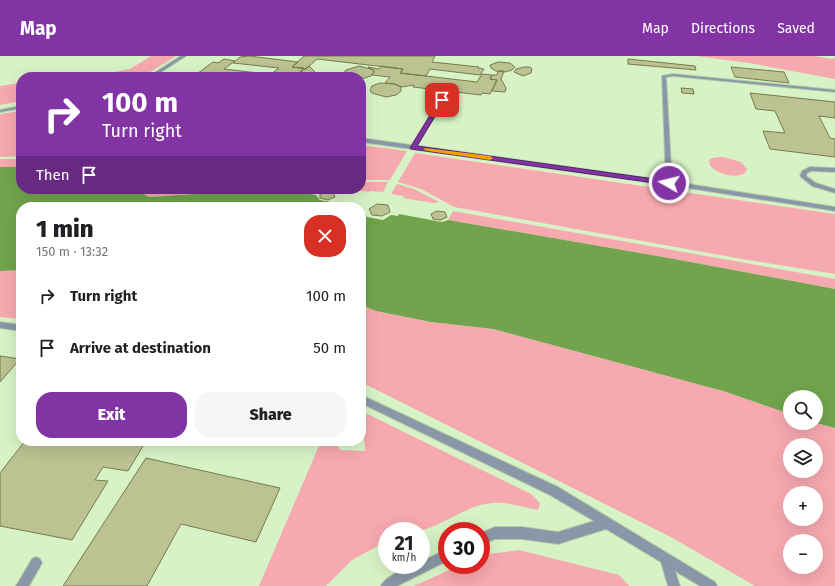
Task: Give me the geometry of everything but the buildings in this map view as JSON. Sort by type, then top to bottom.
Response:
[{"type":"street","points":[[158,72],[184,56]]},
{"type":"street","points":[[669,183],[664,76],[674,75],[835,91]]},
{"type":"street","points":[[414,148],[442,100]]},
{"type":"street","points":[[0,111],[16,108]]},
{"type":"street","points":[[366,141],[669,183],[835,209]]},
{"type":"street","points":[[835,170],[810,169],[804,172],[803,176],[817,186],[835,192]]},
{"type":"street","points":[[0,325],[16,327]]},
{"type":"street","points":[[366,401],[554,491],[712,586]]},
{"type":"street","points":[[490,535],[495,533],[522,533],[558,538],[607,523]]},
{"type":"street","points":[[387,586],[438,559]]},
{"type":"street","points":[[666,559],[674,586]]},
{"type":"street","points":[[22,586],[36,563]]},
{"type":"shaded area","points":[[151,56],[176,56],[150,72],[114,72],[130,69]]},
{"type":"shaded area","points":[[696,56],[813,56],[833,59],[835,57],[835,79],[749,63]]},
{"type":"shaded area","points":[[16,84],[16,102],[0,105],[0,86]]},
{"type":"shaded area","points":[[16,112],[16,156],[0,157],[0,114]]},
{"type":"shaded area","points":[[366,146],[407,151],[390,180],[366,180]]},
{"type":"shaded area","points":[[415,153],[835,214],[835,274],[742,259],[454,207],[421,189],[398,182]]},
{"type":"shaded area","points":[[723,157],[741,162],[747,169],[746,172],[733,176],[723,174],[710,166],[709,160],[712,158]]},
{"type":"shaded area","points":[[0,159],[16,159],[16,167],[0,167]]},
{"type":"shaded area","points":[[0,167],[16,167],[16,194],[144,194],[149,197],[195,194],[310,194],[316,195],[320,200],[331,202],[16,202],[16,270],[0,271]]},
{"type":"shaded area","points":[[366,182],[388,182],[383,192],[366,192]]},
{"type":"shaded area","points":[[397,184],[414,189],[439,202],[433,203],[403,198],[404,196],[391,194]]},
{"type":"shaded area","points":[[144,194],[195,194],[149,197]]},
{"type":"shaded area","points":[[453,211],[835,279],[835,289],[669,258],[448,220]]},
{"type":"shaded area","points":[[399,214],[442,222],[448,220],[669,258],[835,289],[835,428],[823,425],[823,390],[783,390],[783,412],[723,391],[493,329],[431,322],[376,311],[366,307],[366,215],[367,217],[383,220],[391,215],[398,216]]},
{"type":"shaded area","points":[[16,270],[16,319],[0,317],[0,271]]},
{"type":"shaded area","points":[[366,307],[376,311],[431,322],[493,329],[723,391],[783,412],[783,430],[823,430],[823,425],[835,428],[835,586],[755,586],[671,537],[366,384]]},
{"type":"shaded area","points":[[366,413],[531,494],[540,503],[538,510],[504,503],[483,504],[464,511],[442,522],[438,522],[438,524],[430,528],[430,522],[378,522],[378,546],[352,560],[326,586],[259,586],[319,446],[338,446],[340,450],[365,451]]},
{"type":"shaded area","points":[[519,550],[619,575],[629,586],[414,586],[440,574],[490,574],[490,554]]},
{"type":"slow traffic","points":[[428,150],[490,158]]},
{"type":"route","points":[[442,100],[414,148],[669,183]]}]
